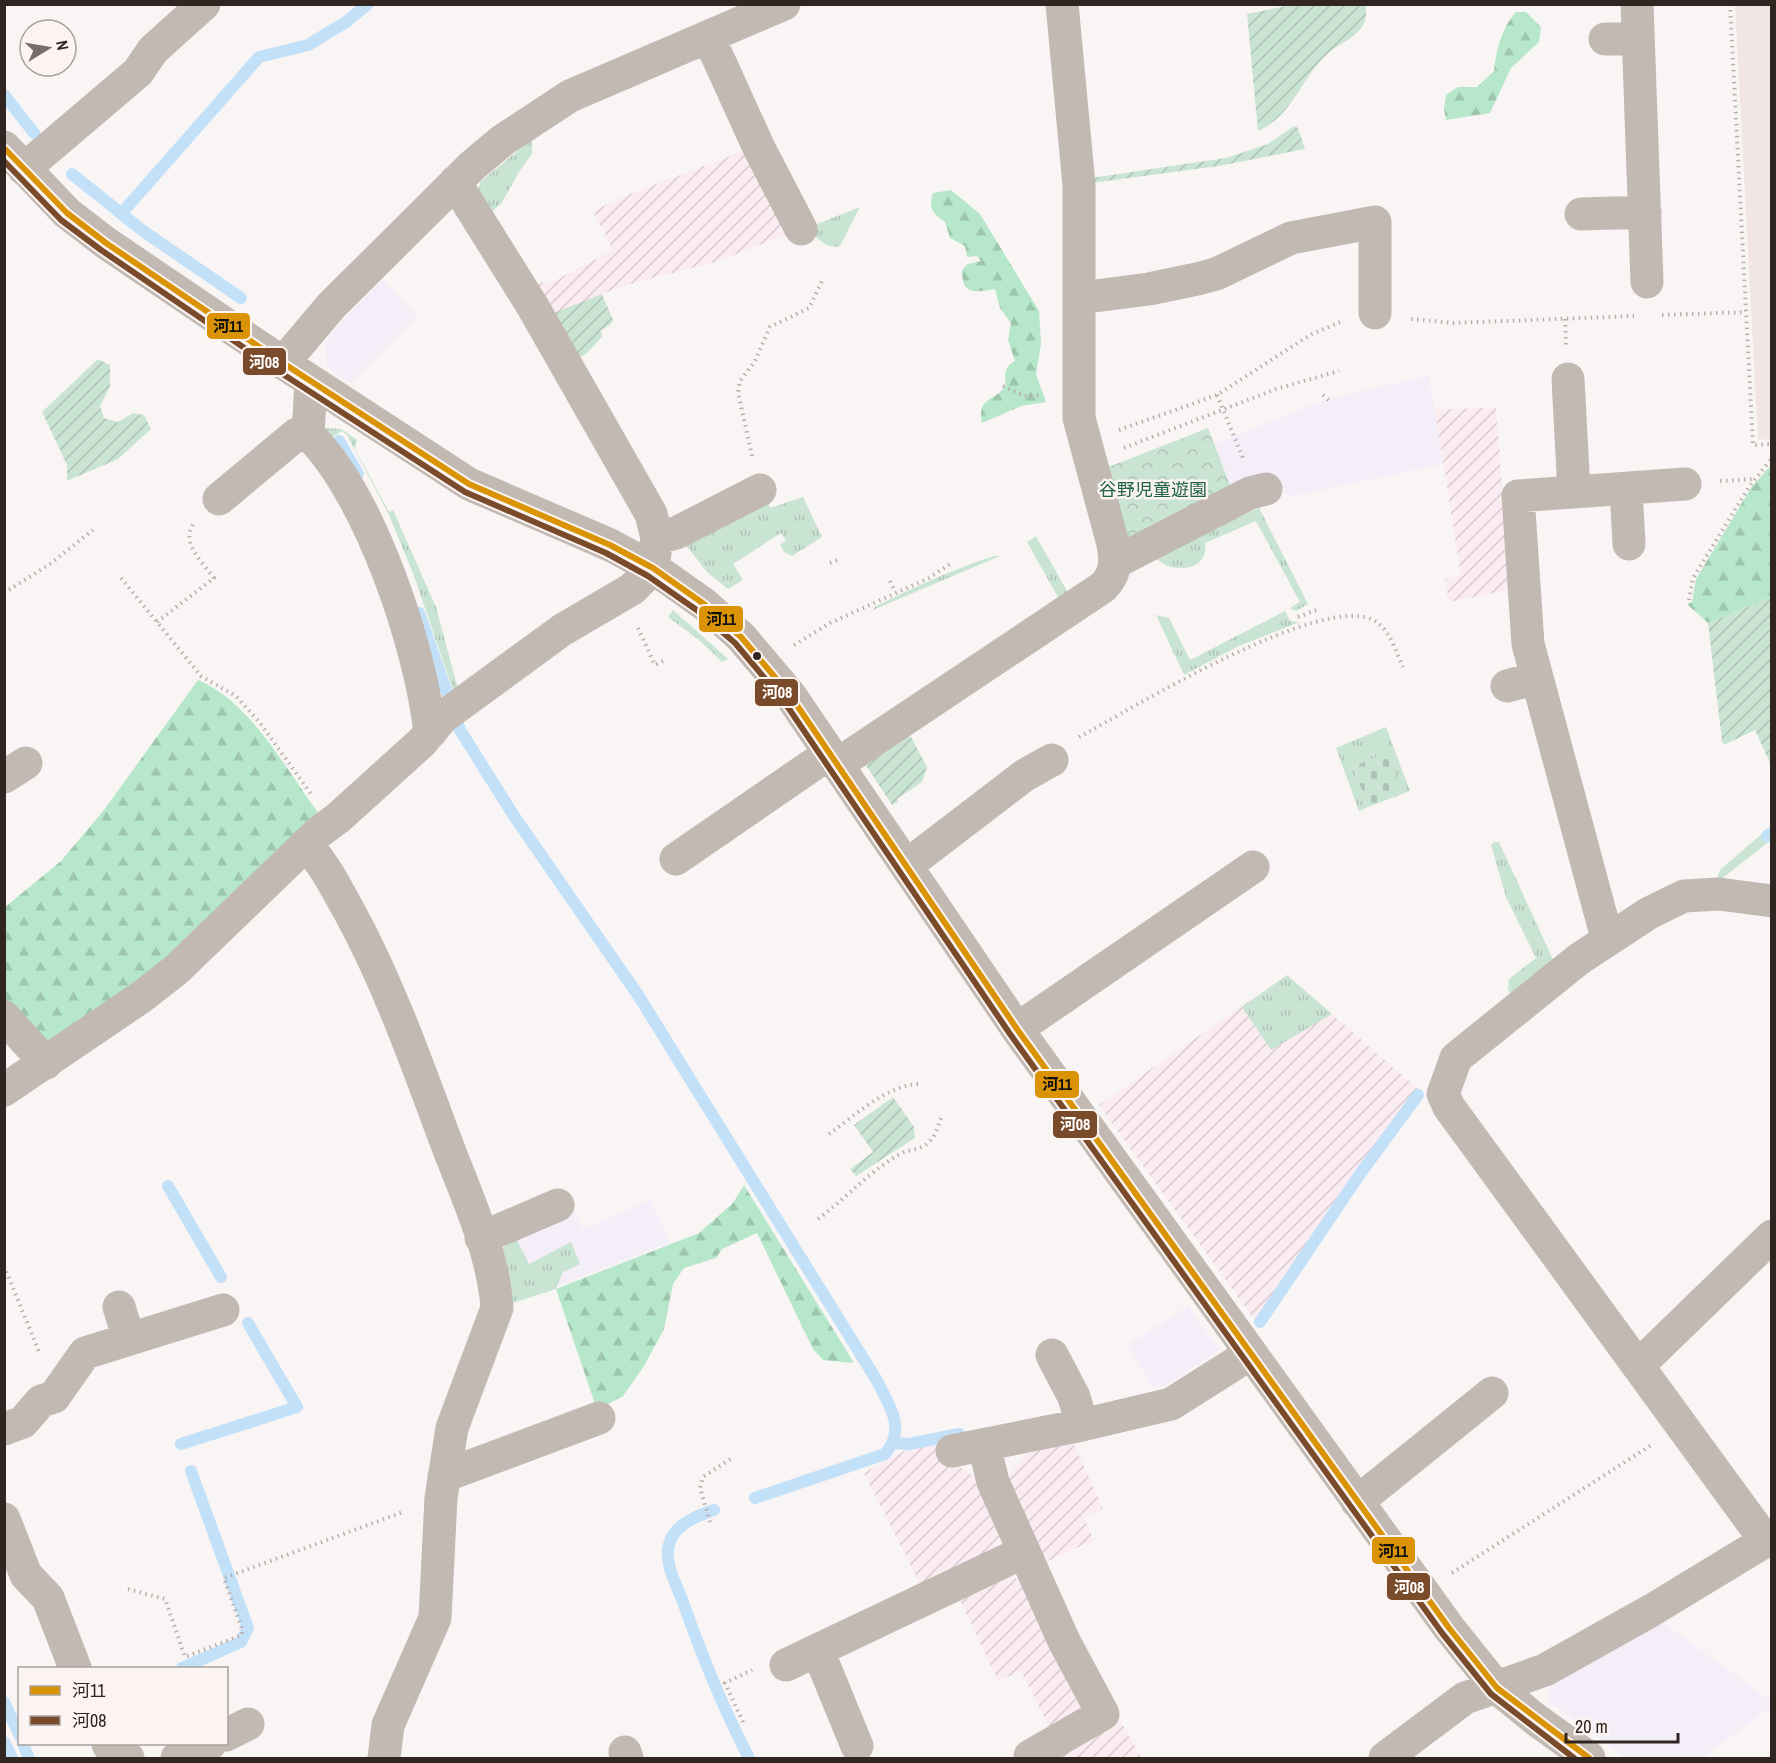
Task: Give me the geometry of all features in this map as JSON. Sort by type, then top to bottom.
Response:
[{"type":"street","points":[[204,4],[153,50],[138,72],[14,158],[68,213],[106,243],[311,382],[469,484],[610,545],[655,553],[723,620],[767,666],[834,759],[1017,1029],[1423,1593],[1497,1688],[1589,1758]]},
{"type":"street","points":[[282,363],[332,306],[455,182],[503,140],[570,96],[784,4]]},
{"type":"street","points":[[676,859],[1103,587],[1113,577],[1116,562],[1079,418],[1077,361],[1079,185],[1062,4]]},
{"type":"street","points":[[1637,4],[1647,282]]},
{"type":"street","points":[[709,38],[759,148],[801,229]]},
{"type":"street","points":[[1605,39],[1638,39]]},
{"type":"street","points":[[455,182],[533,307],[651,514],[655,553]]},
{"type":"street","points":[[1581,214],[1645,212]]},
{"type":"street","points":[[1079,298],[1149,289],[1197,279],[1216,274],[1291,238],[1374,222],[1375,313]]},
{"type":"street","points":[[1568,379],[1574,492]]},
{"type":"street","points":[[311,382],[308,434],[340,477],[381,556],[415,652],[426,695],[445,718]]},
{"type":"street","points":[[219,499],[297,434],[308,434]]},
{"type":"street","points":[[1607,939],[1522,682],[1528,644],[1518,496],[1685,484]]},
{"type":"street","points":[[1116,562],[1250,493],[1266,489]]},
{"type":"street","points":[[1626,489],[1629,544]]},
{"type":"street","points":[[4,1090],[140,998],[176,969],[306,844],[332,823],[445,718],[562,630],[632,589],[655,553],[676,533],[760,490]]},
{"type":"street","points":[[906,866],[1025,775],[1052,760]]},
{"type":"street","points":[[306,844],[321,861],[369,948],[405,1033],[481,1238],[494,1281],[498,1308],[452,1428],[442,1487],[435,1618],[388,1725],[384,1758]]},
{"type":"street","points":[[1017,1029],[1253,867]]},
{"type":"street","points":[[1385,1758],[1466,1698],[1545,1670],[1652,1610],[1768,1539],[1681,1426],[1449,1107],[1443,1094],[1456,1058],[1607,939],[1666,903],[1684,896],[1719,894],[1772,901]]},
{"type":"street","points":[[4,1017],[46,1063]]},
{"type":"street","points":[[481,1238],[558,1205]]},
{"type":"street","points":[[1638,1366],[1772,1236]]},
{"type":"street","points":[[119,1307],[129,1339]]},
{"type":"street","points":[[14,1426],[41,1401],[56,1394],[85,1353],[223,1310]]},
{"type":"street","points":[[952,1451],[1082,1425],[1171,1404],[1250,1354]]},
{"type":"street","points":[[1052,1355],[1074,1397],[1082,1425]]},
{"type":"street","points":[[1357,1502],[1492,1393]]},
{"type":"street","points":[[442,1487],[599,1418]]},
{"type":"street","points":[[984,1445],[993,1482],[1064,1641],[1103,1714],[1030,1756],[1032,1758]]},
{"type":"street","points":[[4,1519],[26,1575],[48,1598],[75,1667]]},
{"type":"street","points":[[786,1665],[1024,1552]]},
{"type":"street","points":[[818,1650],[857,1746]]},
{"type":"street","points":[[109,1745],[112,1751],[128,1758]]},
{"type":"street","points":[[177,1758],[206,1745]]},
{"type":"path","points":[[1730,4],[1753,445],[1772,444]]},
{"type":"path","points":[[760,490],[738,392],[740,381],[755,361],[770,327],[810,308],[823,279]]},
{"type":"path","points":[[1700,313],[1746,312]]},
{"type":"path","points":[[1119,450],[1276,389],[1339,371]]},
{"type":"path","points":[[1217,395],[1244,460]]},
{"type":"path","points":[[1323,395],[1332,403]]},
{"type":"path","points":[[1689,600],[1693,578],[1749,487],[1772,458]]},
{"type":"path","points":[[157,622],[214,578],[188,542],[189,529],[219,499]]},
{"type":"path","points":[[4,593],[50,564],[93,530]]},
{"type":"path","points":[[830,563],[838,559]]},
{"type":"path","points":[[767,666],[786,650],[830,623],[929,578],[950,564]]},
{"type":"path","points":[[121,578],[201,676],[236,696],[260,723],[332,823]]},
{"type":"path","points":[[890,580],[895,592]]},
{"type":"path","points":[[618,597],[632,616],[655,665],[667,659]]},
{"type":"path","points":[[1298,617],[1319,609]]},
{"type":"path","points":[[1052,760],[1061,747],[1239,651],[1314,621],[1360,616],[1375,621],[1385,630],[1403,667]]},
{"type":"path","points":[[829,1134],[891,1090],[919,1084]]},
{"type":"path","points":[[818,1219],[847,1198],[859,1182],[901,1153],[914,1151],[928,1143],[935,1134],[941,1118]]},
{"type":"path","points":[[4,1266],[56,1394]]},
{"type":"path","points":[[1423,1593],[1681,1426]]},
{"type":"path","points":[[710,1522],[700,1488],[703,1477],[732,1458]]},
{"type":"path","points":[[128,1589],[165,1599],[185,1657],[242,1635],[242,1629],[224,1578],[442,1487]]},
{"type":"path","points":[[743,1722],[725,1683],[773,1660],[786,1665]]},
{"type":"shaded area","points":[[1735,5],[1771,5],[1771,439],[1758,440]]},
{"type":"shaded area","points":[[751,148],[793,232],[719,261],[626,285],[551,314],[533,284],[554,281],[613,250],[593,211],[625,196]]},
{"type":"shaded area","points":[[383,280],[418,316],[351,383],[327,367],[326,343],[342,320]]},
{"type":"shaded area","points":[[1429,375],[1443,464],[1289,497],[1270,475],[1232,490],[1214,444],[1322,401]]},
{"type":"shaded area","points":[[1496,407],[1510,590],[1449,602],[1445,579],[1461,576],[1435,410]]},
{"type":"shaded area","points":[[1287,975],[1418,1089],[1355,1174],[1256,1322],[1099,1105]]},
{"type":"shaded area","points":[[651,1200],[670,1243],[510,1304],[497,1255],[521,1234],[575,1210],[583,1229]]},
{"type":"shaded area","points":[[1188,1306],[1220,1350],[1164,1386],[1153,1388],[1128,1345]]},
{"type":"shaded area","points":[[1071,1438],[1103,1508],[1084,1518],[1094,1540],[1043,1563],[1006,1481],[1029,1449]]},
{"type":"shaded area","points":[[941,1442],[953,1462],[977,1479],[1001,1533],[994,1551],[921,1586],[864,1473],[906,1450]]},
{"type":"shaded area","points":[[1006,1575],[1022,1581],[1082,1703],[1077,1719],[1052,1733],[1021,1671],[998,1681],[959,1598]]},
{"type":"shaded area","points":[[1660,1620],[1771,1701],[1772,1706],[1702,1758],[1626,1758],[1547,1700],[1551,1681]]},
{"type":"shaded area","points":[[1118,1717],[1142,1758],[1055,1758]]},
{"type":"green space","points":[[1296,4],[1366,5],[1365,19],[1362,27],[1354,35],[1325,56],[1279,117],[1258,131],[1247,14]]},
{"type":"green space","points":[[1516,12],[1526,12],[1541,27],[1539,42],[1511,68],[1490,113],[1446,120],[1444,109],[1446,95],[1458,87],[1477,87],[1494,71],[1500,39]]},
{"type":"green space","points":[[1294,126],[1298,128],[1305,149],[1219,166],[1091,183],[1091,178],[1226,158],[1268,144]]},
{"type":"green space","points":[[532,139],[532,154],[501,204],[492,211],[478,198],[480,182]]},
{"type":"green space","points":[[951,190],[980,214],[1039,311],[1041,344],[1036,374],[1046,402],[1021,406],[982,423],[981,414],[984,403],[1002,391],[1006,385],[1006,371],[1015,361],[1008,340],[1011,323],[1000,308],[995,289],[976,291],[967,288],[964,284],[962,270],[968,264],[981,261],[977,256],[967,257],[965,246],[950,238],[945,222],[931,207],[933,193]]},
{"type":"green space","points":[[860,207],[840,246],[835,247],[822,242],[809,227]]},
{"type":"green space","points":[[602,294],[613,320],[610,325],[601,330],[602,337],[587,353],[576,360],[551,314]]},
{"type":"green space","points":[[98,359],[110,365],[110,387],[100,406],[104,418],[118,422],[133,413],[144,415],[151,429],[118,459],[67,481],[67,465],[42,412]]},
{"type":"green space","points":[[325,428],[341,429],[357,440],[355,449],[389,512],[393,510],[436,607],[458,689],[454,693],[413,573],[388,513],[347,435],[342,431],[327,440],[325,439]]},
{"type":"green space","name":"谷野児童遊園","points":[[1208,428],[1232,490],[1127,545],[1104,465],[1111,466]]},
{"type":"green space","points":[[1771,465],[1771,597],[1708,623],[1687,604],[1692,602],[1696,579],[1751,488]]},
{"type":"green space","points":[[767,496],[770,508],[803,497],[822,537],[792,556],[784,552],[780,544],[786,541],[781,533],[733,564],[743,580],[728,589],[707,572],[681,539]]},
{"type":"green space","points":[[1259,508],[1308,604],[1296,611],[1290,608],[1300,602],[1256,521],[1205,543],[1205,553],[1201,560],[1187,568],[1169,566],[1154,556]]},
{"type":"green space","points":[[1036,536],[1068,593],[1059,599],[1027,542]]},
{"type":"green space","points":[[994,556],[1000,556],[873,610],[876,606],[920,585]]},
{"type":"green space","points":[[1771,597],[1771,765],[1755,730],[1724,745],[1722,741],[1708,623]]},
{"type":"green space","points":[[673,610],[728,659],[722,662],[699,640],[668,617]]},
{"type":"green space","points":[[1285,611],[1290,621],[1300,622],[1239,646],[1184,675],[1156,615],[1169,618],[1190,660]]},
{"type":"green space","points":[[198,680],[217,690],[251,721],[320,815],[167,961],[44,1044],[5,1000],[4,908],[61,861],[104,810]]},
{"type":"green space","points":[[1386,727],[1410,791],[1402,794],[1386,753],[1353,767],[1368,807],[1359,811],[1336,748]]},
{"type":"green space","points":[[901,735],[911,737],[927,767],[922,782],[892,805],[863,761]]},
{"type":"green space","points":[[1387,752],[1402,794],[1368,807],[1353,767]]},
{"type":"green space","points":[[1771,826],[1763,835],[1767,840],[1771,837],[1771,840],[1715,884],[1720,870]]},
{"type":"green space","points":[[1499,842],[1555,964],[1513,998],[1508,989],[1509,979],[1536,958],[1506,897],[1491,845]]},
{"type":"green space","points":[[1287,975],[1332,1014],[1271,1050],[1242,1007]]},
{"type":"green space","points":[[893,1097],[914,1127],[915,1138],[856,1176],[850,1169],[873,1152],[854,1125]]},
{"type":"green space","points":[[744,1185],[854,1363],[823,1360],[813,1349],[757,1233],[722,1249],[716,1258],[684,1268],[673,1284],[664,1329],[644,1366],[623,1396],[597,1410],[556,1289],[699,1233],[733,1203]]},
{"type":"green space","points":[[516,1238],[529,1264],[571,1242],[580,1264],[563,1272],[556,1289],[510,1304],[501,1249]]},
{"type":"waterway","points":[[121,214],[259,57],[308,45],[346,22],[368,4]]},
{"type":"waterway","points":[[4,95],[34,133]]},
{"type":"waterway","points":[[72,174],[143,231],[241,298]]},
{"type":"waterway","points":[[339,441],[358,474]]},
{"type":"waterway","points":[[419,613],[460,730],[514,816],[638,995],[876,1379],[894,1416],[895,1435],[885,1454],[755,1498]]},
{"type":"waterway","points":[[1767,836],[1772,833]]},
{"type":"waterway","points":[[1260,1322],[1360,1174],[1418,1095]]},
{"type":"waterway","points":[[168,1186],[221,1277]]},
{"type":"waterway","points":[[181,1444],[297,1407],[248,1323]]},
{"type":"waterway","points":[[895,1443],[909,1444],[959,1434]]},
{"type":"waterway","points":[[184,1667],[241,1642],[248,1628],[191,1471]]},
{"type":"waterway","points":[[714,1510],[692,1519],[679,1528],[670,1542],[668,1556],[672,1576],[713,1682],[749,1758]]},
{"type":"waterway","points":[[4,1702],[18,1732]]},
{"type":"waterway","points":[[4,1742],[12,1758]]},
{"type":"waterway","points":[[23,1745],[29,1758]]},
{"type":"transit line","name":"河11","points":[[4,148],[67,213],[106,243],[283,363],[469,484],[610,545],[653,568],[704,604],[741,637],[790,695],[1017,1029],[1449,1628],[1497,1688],[1589,1758]]},
{"type":"transit line","name":"河08","points":[[4,161],[61,220],[278,371],[465,492],[606,553],[648,576],[698,611],[735,643],[783,700],[1010,1034],[1442,1633],[1491,1694],[1574,1758]]}]
